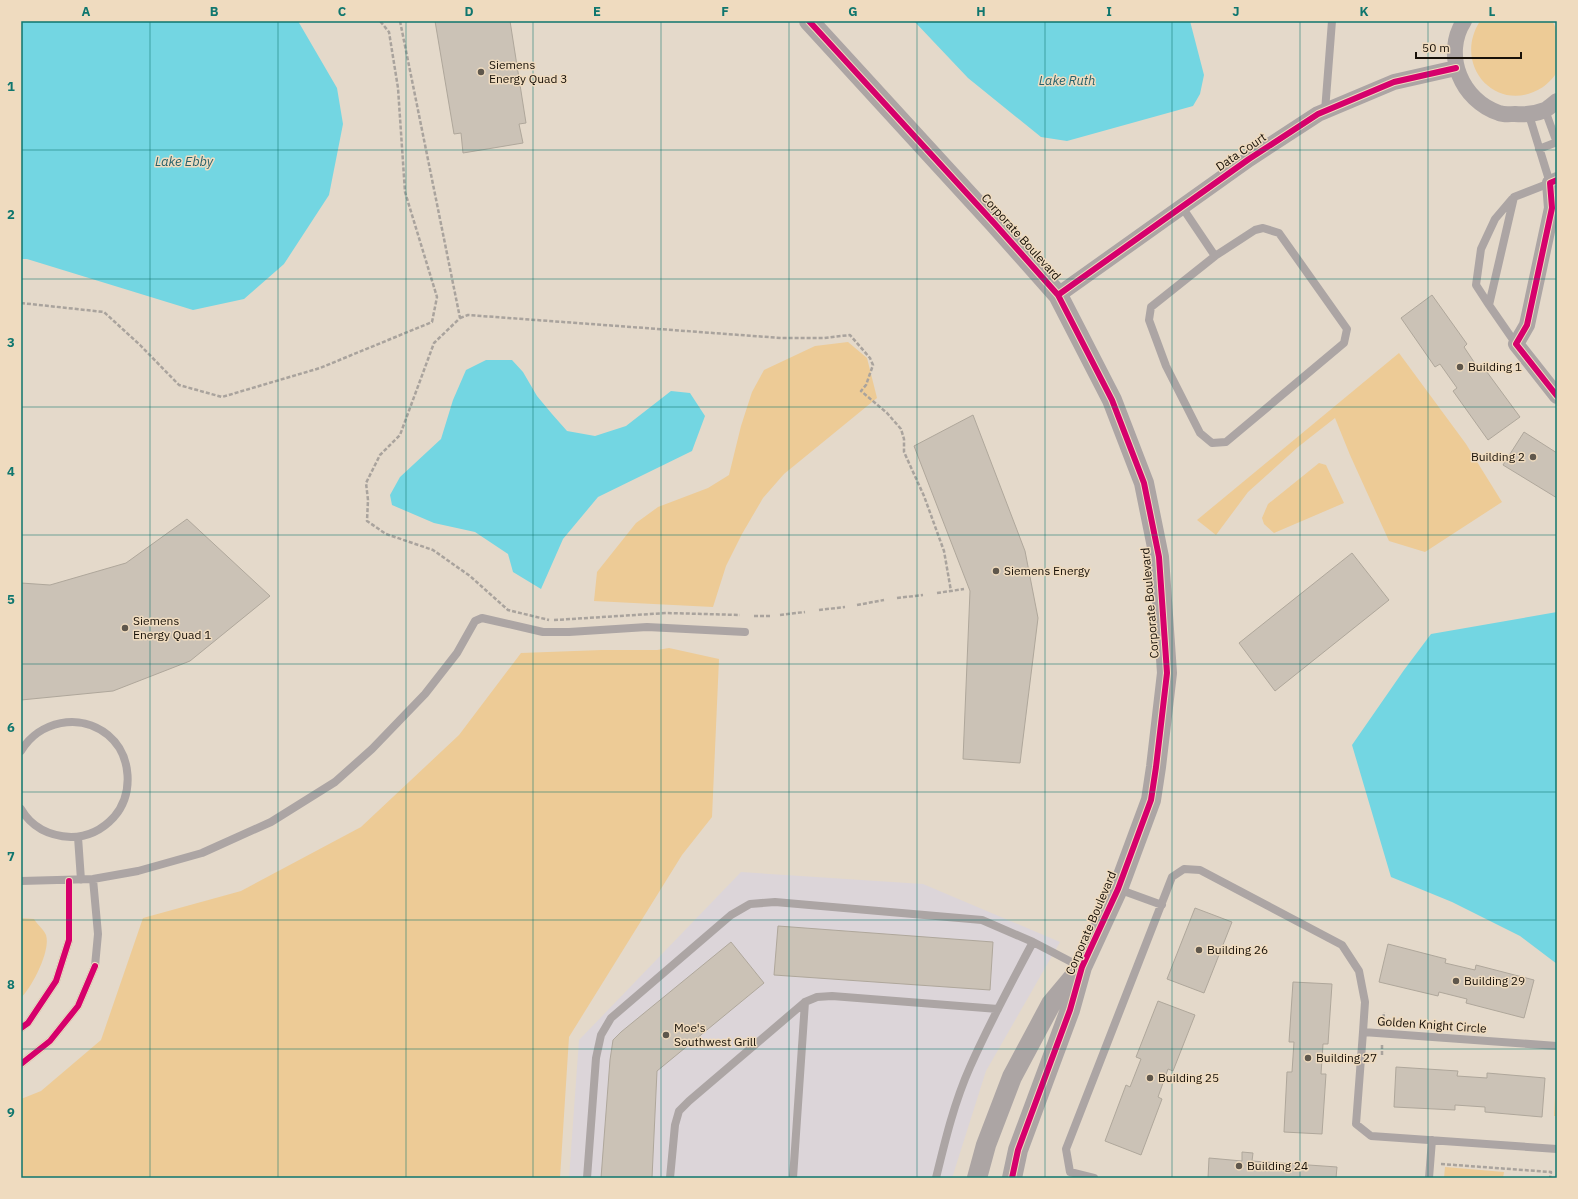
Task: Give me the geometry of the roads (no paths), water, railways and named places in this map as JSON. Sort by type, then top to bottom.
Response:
[{"type":"street","name":"Corporate Boulevard","points":[[809,21],[1058,295],[1112,400],[1144,483],[1159,557],[1166,673],[1151,800],[1118,889],[1082,967],[1070,1010],[1018,1150],[1012,1178]]},
{"type":"street","points":[[1464,21],[1459,28],[1454,49],[1456,68],[1465,88],[1480,104],[1500,114],[1529,115],[1551,105]]},
{"type":"street","name":"Data Court","points":[[1058,295],[1249,159],[1318,114],[1394,82],[1456,68]]},
{"type":"street","points":[[1554,181],[1552,208],[1527,325],[1516,344],[1557,396]]},
{"type":"street","name":"Corporate Boulevard","points":[[977,1178],[986,1145],[1012,1077],[1051,1004],[1082,967]]},
{"type":"lane","points":[[1326,111],[1332,21]]},
{"type":"lane","points":[[1539,149],[1557,143],[1551,105]]},
{"type":"lane","points":[[1516,344],[1476,285],[1481,249],[1495,219],[1514,197],[1554,181],[1539,149],[1529,115]]},
{"type":"lane","points":[[1489,305],[1514,197]]},
{"type":"lane","points":[[1182,207],[1215,256]]},
{"type":"lane","points":[[1263,228],[1279,233],[1347,329],[1344,342],[1226,442],[1212,443],[1200,433],[1166,366],[1149,320],[1151,307],[1215,256],[1255,230],[1263,228]]},
{"type":"lane","points":[[21,881],[69,881],[93,879],[138,871],[202,853],[271,822],[335,782],[372,749],[425,694],[457,653],[475,621],[482,618],[543,632],[569,632],[647,627],[745,632]]},
{"type":"lane","points":[[21,751],[25,744],[35,734],[48,726],[63,722],[80,723],[96,728],[108,736],[118,747],[124,759],[128,773],[128,785],[125,799],[118,812],[108,823],[91,834],[78,837],[58,836],[46,832],[34,825],[21,809]]},
{"type":"lane","points":[[78,837],[81,880]]},
{"type":"lane","points":[[1094,1178],[1070,1172],[1066,1149],[1172,876],[1184,868],[1200,870],[1342,945],[1359,972],[1365,1002],[1362,1032]]},
{"type":"lane","points":[[21,1064],[50,1041],[78,1006],[95,966],[98,934],[93,879]]},
{"type":"lane","points":[[21,1028],[28,1023],[56,981],[69,940],[69,881]]},
{"type":"lane","points":[[1118,889],[1162,905]]},
{"type":"lane","points":[[587,1178],[596,1058],[601,1035],[611,1018],[731,915],[750,904],[775,902],[982,920],[1033,942],[1082,967]]},
{"type":"lane","points":[[936,1178],[950,1123],[969,1068],[1033,942]]},
{"type":"lane","points":[[670,1178],[675,1125],[679,1111],[804,1002],[817,997],[832,996],[998,1009]]},
{"type":"lane","points":[[793,1178],[804,1002]]},
{"type":"lane","name":"Golden Knight Circle","points":[[1557,1046],[1362,1032],[1356,1124],[1371,1136],[1557,1149]]},
{"type":"lane","points":[[1429,1178],[1432,1140]]},
{"type":"water","name":"Lake Ebby","points":[[21,21],[298,21],[337,88],[343,124],[329,195],[284,264],[244,299],[193,310],[27,259],[21,259]]},
{"type":"water","name":"Lake Ruth","points":[[914,21],[1190,21],[1204,75],[1200,94],[1193,106],[1067,141],[1041,137],[968,78]]},
{"type":"water","points":[[486,360],[512,360],[523,372],[537,396],[567,431],[595,436],[626,426],[671,391],[690,393],[705,416],[692,451],[598,497],[563,539],[541,589],[513,572],[508,554],[475,532],[434,523],[392,505],[390,495],[400,477],[441,439],[453,400],[466,370]]},
{"type":"water","points":[[1557,612],[1557,964],[1520,936],[1452,902],[1391,877],[1352,745],[1431,634]]},
{"type":"place","name":"Siemens Energy Quad 3","points":[[481,72]]},
{"type":"place","name":"Building 1","points":[[1460,367]]},
{"type":"place","name":"Building 2","points":[[1533,457]]},
{"type":"place","name":"Siemens Energy","points":[[996,571]]},
{"type":"place","name":"Siemens Energy Quad 1","points":[[125,628]]},
{"type":"place","name":"Building 26","points":[[1199,950]]},
{"type":"place","name":"Building 29","points":[[1456,981]]},
{"type":"place","name":"Moe's Southwest Grill","points":[[666,1035]]},
{"type":"place","name":"Building 27","points":[[1308,1058]]},
{"type":"place","name":"Building 25","points":[[1150,1078]]},
{"type":"place","name":"Building 24","points":[[1239,1166]]}]
